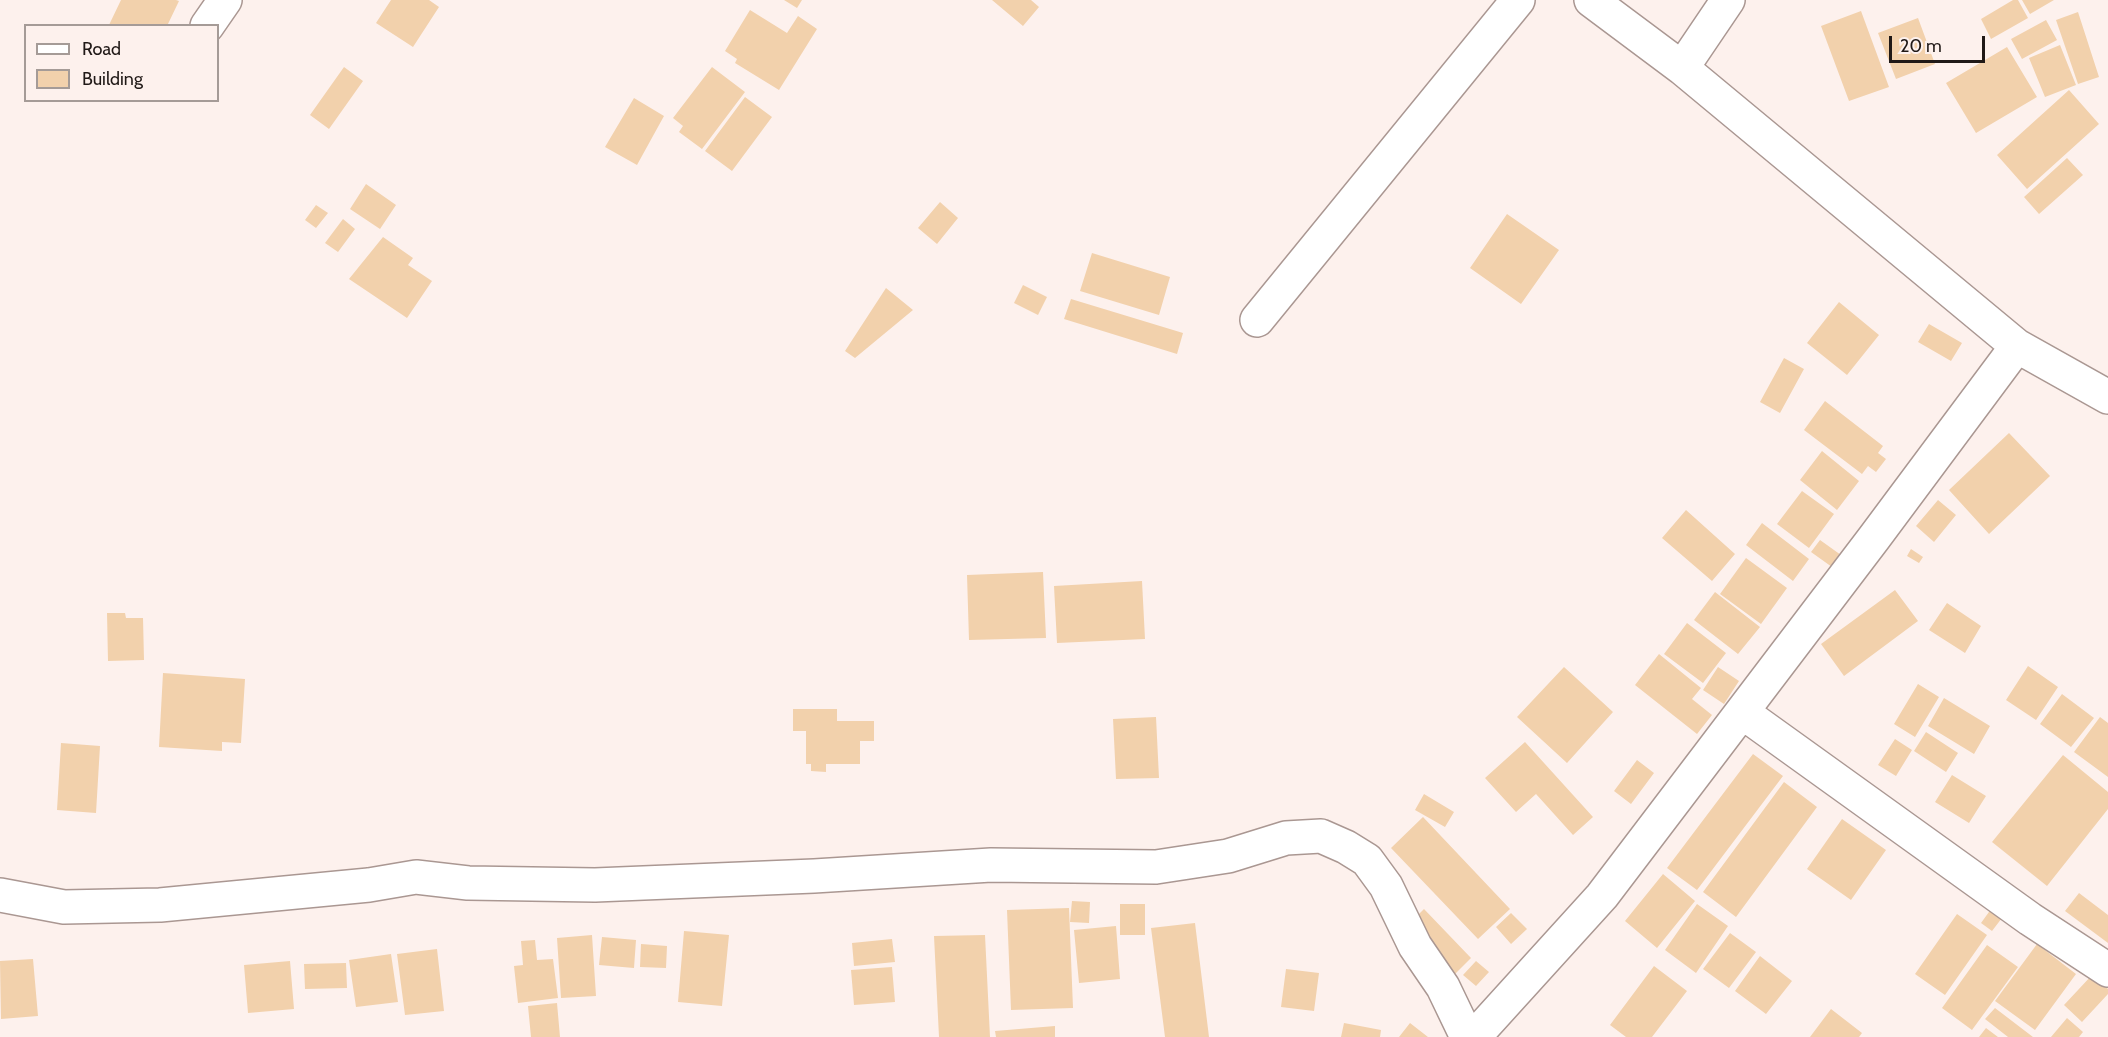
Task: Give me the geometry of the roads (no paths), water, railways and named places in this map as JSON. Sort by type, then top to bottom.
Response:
[{"type":"street","points":[[208,24],[225,0]]},
{"type":"street","points":[[1257,320],[1518,0]]},
{"type":"street","points":[[1591,0],[1682,68],[2017,346],[2108,397]]},
{"type":"street","points":[[1682,68],[1728,0]]},
{"type":"street","points":[[1474,1037],[1602,896],[2017,346]]},
{"type":"street","points":[[1742,712],[2030,919],[2108,970]]},
{"type":"street","points":[[0,895],[64,907],[160,905],[369,885],[416,877],[468,883],[595,885],[814,876],[991,865],[1156,867],[1228,856],[1286,838],[1321,836],[1346,847],[1367,860],[1386,886],[1414,946],[1443,987],[1467,1037]]}]
